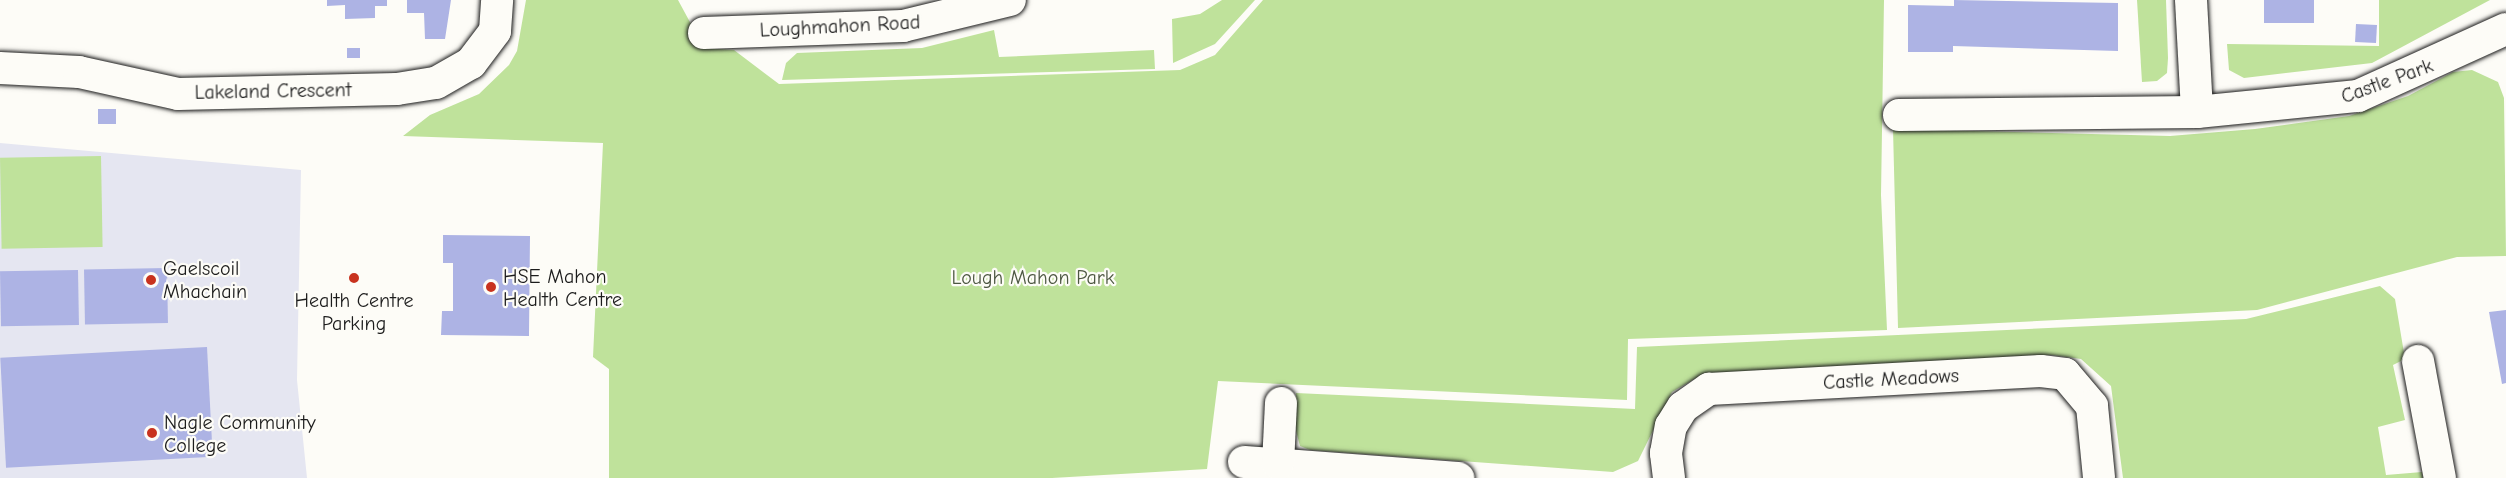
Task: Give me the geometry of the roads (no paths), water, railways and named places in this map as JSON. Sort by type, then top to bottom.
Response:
[{"type":"street","name":"Lakeland Crescent","points":[[0,68],[79,72],[178,94],[397,88],[436,83],[471,63],[495,31],[497,0]]},
{"type":"street","name":"Loughmahon Road","points":[[704,33],[896,27],[1010,0]]},
{"type":"street","points":[[2191,0],[2197,112]]},
{"type":"street","name":"Castle Park","points":[[1899,115],[2197,112],[2358,96],[2504,39]]},
{"type":"street","points":[[2418,361],[2440,478]]},
{"type":"street","name":"Castle Meadows","points":[[1669,478],[1666,453],[1671,426],[1683,407],[1709,389],[2041,371],[2065,375],[2092,406],[2099,478]]},
{"type":"street","points":[[1278,464],[1281,403]]},
{"type":"street","points":[[1244,462],[1458,478]]},
{"type":"place","name":"Health Centre Parking","points":[[354,278]]},
{"type":"place","name":"Gaelscoil Mhachain","points":[[151,280]]},
{"type":"place","name":"HSE Mahon Health Centre","points":[[491,287]]},
{"type":"place","name":"Nagle Community College","points":[[152,433]]},
{"type":"park label","name":"Lough Mahon Park","points":[[1033,277]]}]
